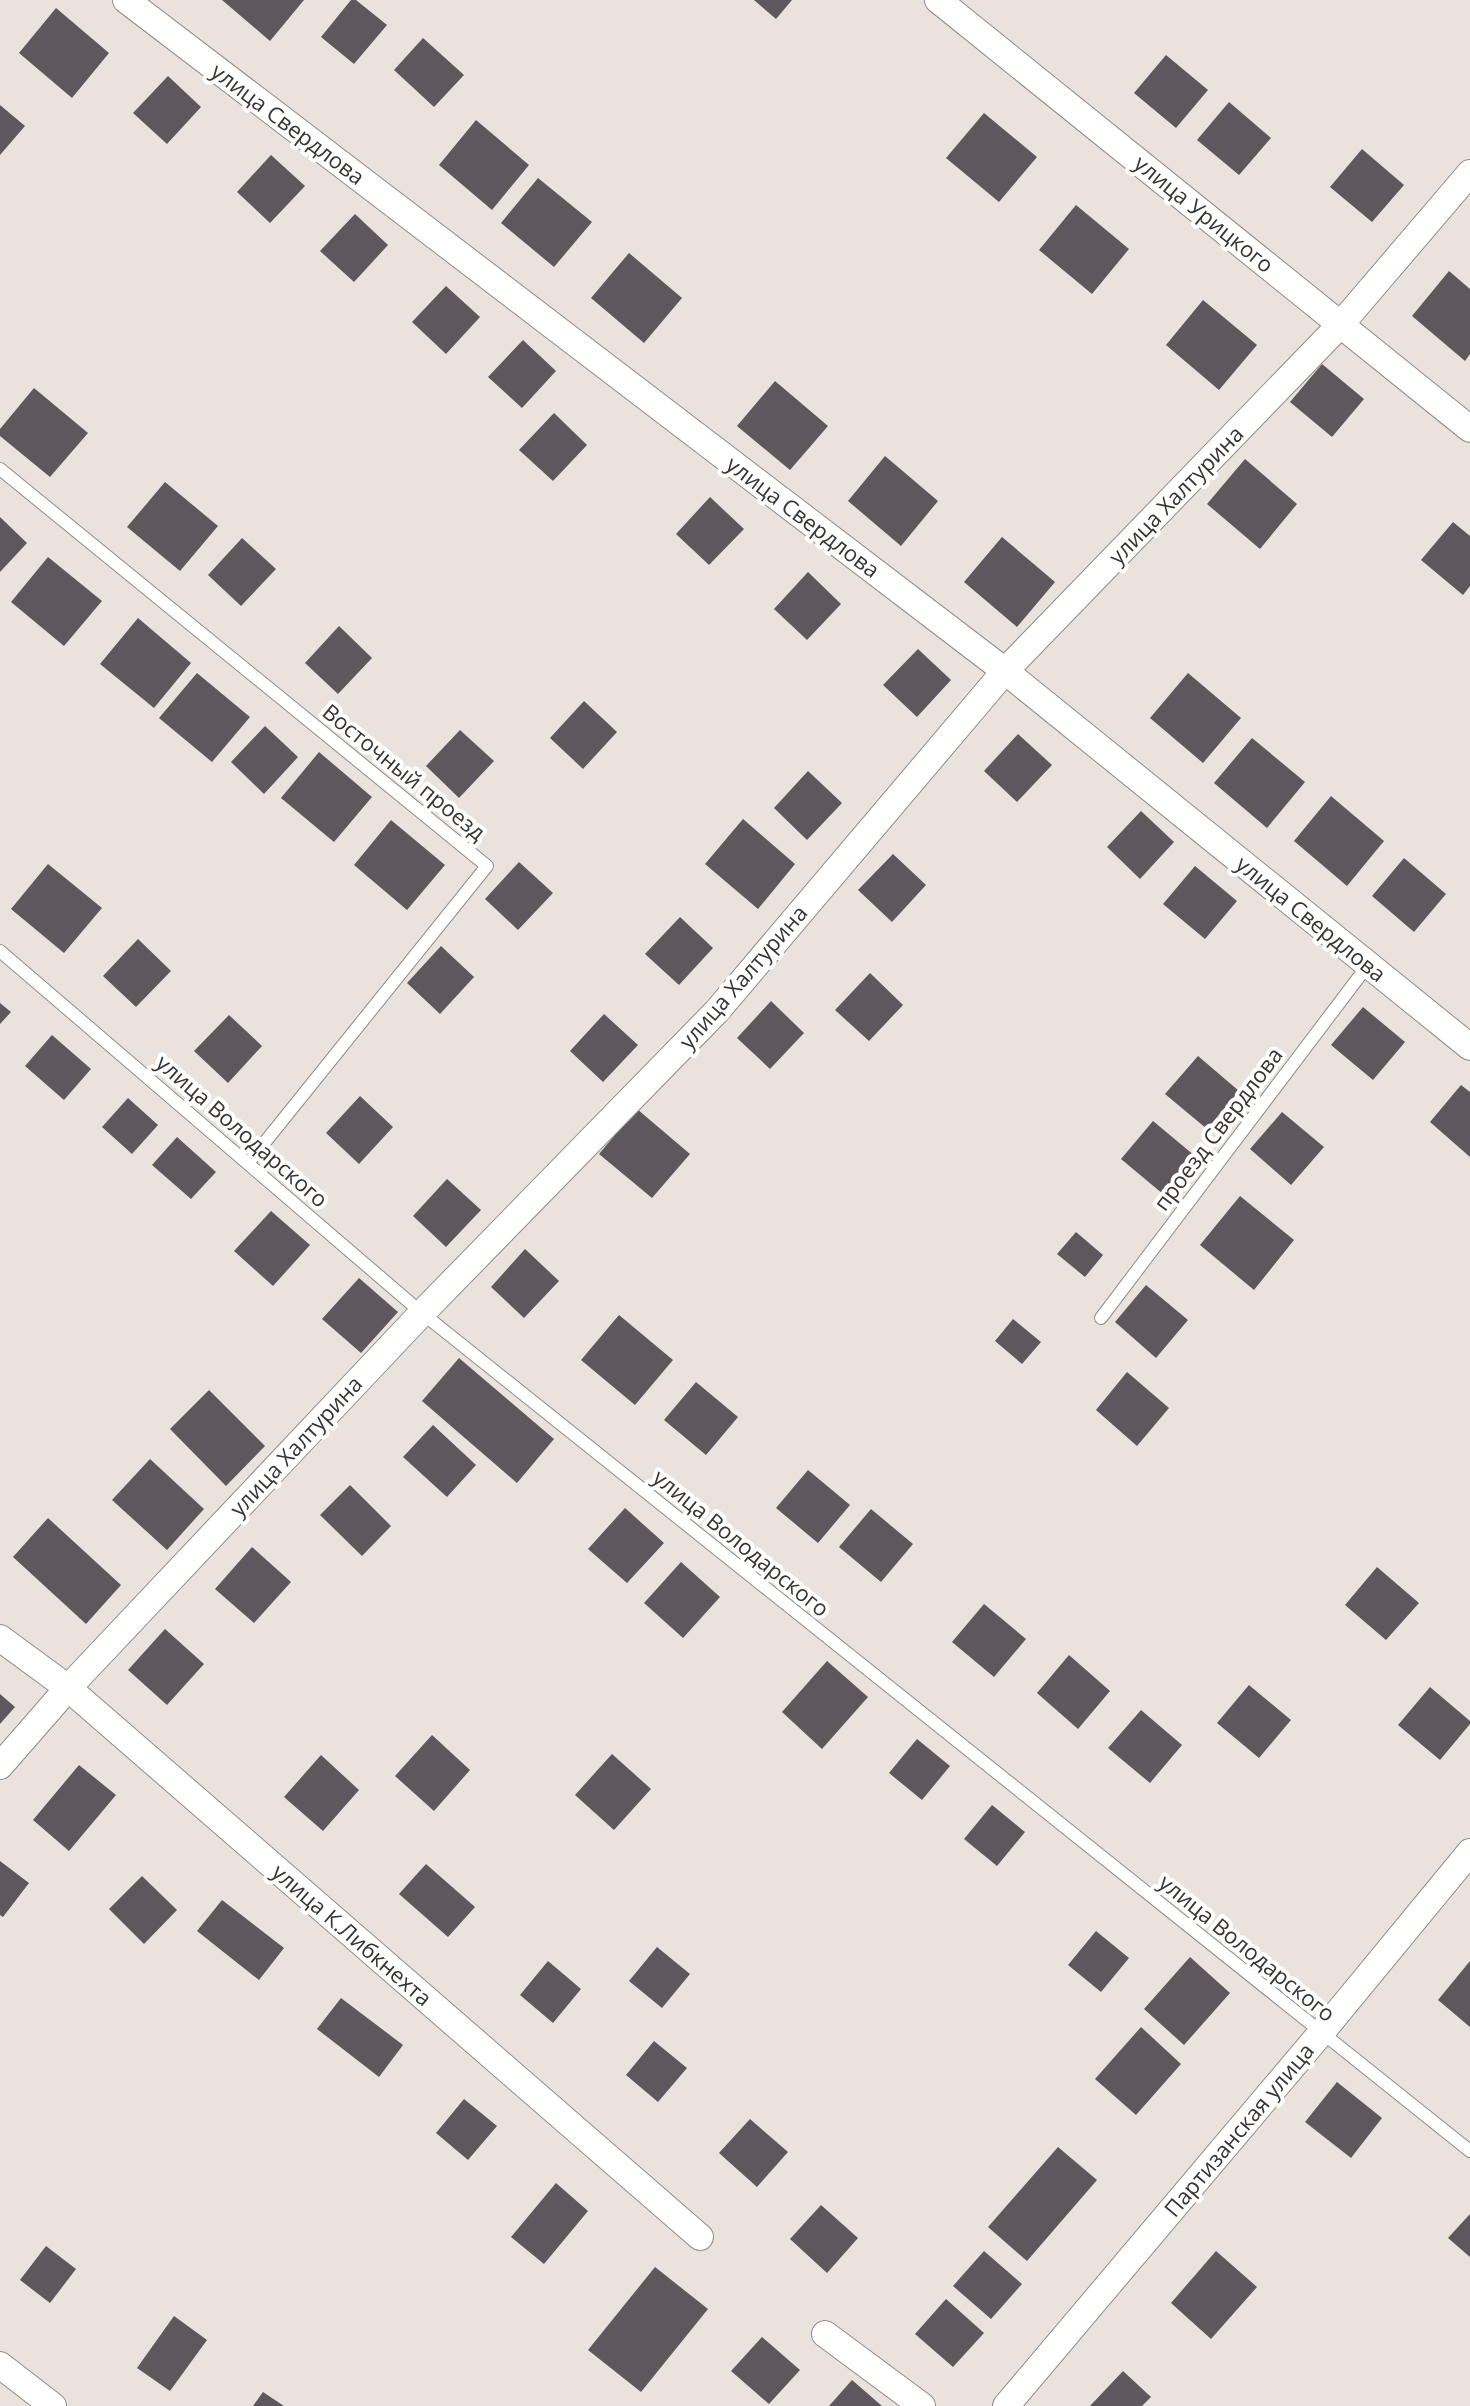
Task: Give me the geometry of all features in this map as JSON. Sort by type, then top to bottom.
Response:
[{"type":"street","name":"улица Свердлова","points":[[126,0],[1005,671],[1470,1047]]},
{"type":"street","name":"улица Урицкого","points":[[938,0],[1470,429]]},
{"type":"street","name":"улица Халтурина","points":[[0,1766],[68,1688],[422,1313],[717,1011],[1005,671],[1341,324],[1470,173]]},
{"type":"street","name":"улица К.Либкнехта","points":[[0,1638],[68,1688],[700,2237]]},
{"type":"street","name":"Партизанская улица","points":[[1006,2406],[1470,1852]]},
{"type":"street","points":[[825,2334],[922,2406]]},
{"type":"street","points":[[0,2365],[53,2406]]},
{"type":"lane","name":"Восточный проезд","points":[[0,469],[487,866],[249,1162]]},
{"type":"lane","name":"улица Володарского","points":[[0,951],[422,1313],[1470,2151]]},
{"type":"lane","name":"проезд Свердлова","points":[[1101,1318],[1368,965]]},
{"type":"building","points":[[222,0],[304,0],[270,41]]},
{"type":"building","points":[[351,0],[356,0],[387,25],[354,64],[321,37]]},
{"type":"building","points":[[754,0],[792,0],[776,19]]},
{"type":"building","points":[[56,8],[109,53],[72,98],[19,53]]},
{"type":"building","points":[[423,38],[464,75],[434,107],[394,70]]},
{"type":"building","points":[[1166,55],[1208,90],[1176,128],[1134,93]]},
{"type":"building","points":[[168,76],[201,107],[167,144],[133,113]]},
{"type":"building","points":[[1229,102],[1271,138],[1239,175],[1197,140]]},
{"type":"building","points":[[0,105],[25,126],[0,155]]},
{"type":"building","points":[[984,113],[1037,157],[999,202],[946,158]]},
{"type":"building","points":[[476,120],[529,165],[492,210],[439,165]]},
{"type":"building","points":[[1362,149],[1404,185],[1372,222],[1330,187]]},
{"type":"building","points":[[271,155],[305,186],[270,223],[237,192]]},
{"type":"building","points":[[538,178],[592,222],[554,267],[501,223]]},
{"type":"building","points":[[1076,205],[1129,249],[1092,294],[1039,250]]},
{"type":"building","points":[[355,214],[388,245],[354,282],[320,251]]},
{"type":"building","points":[[629,253],[682,298],[644,343],[591,298]]},
{"type":"building","points":[[1449,271],[1470,289],[1470,354],[1465,361],[1412,316]]},
{"type":"building","points":[[446,286],[480,317],[446,354],[412,322]]},
{"type":"building","points":[[1203,300],[1257,345],[1219,390],[1166,345]]},
{"type":"building","points":[[523,340],[556,371],[522,408],[488,377]]},
{"type":"building","points":[[1322,364],[1364,399],[1332,437],[1290,402]]},
{"type":"building","points":[[775,381],[828,426],[790,470],[737,426]]},
{"type":"building","points":[[34,388],[88,433],[50,477],[0,436],[0,429]]},
{"type":"building","points":[[554,413],[587,445],[553,481],[519,450]]},
{"type":"building","points":[[885,456],[938,501],[901,546],[848,501]]},
{"type":"building","points":[[1245,459],[1297,504],[1260,549],[1207,504]]},
{"type":"building","points":[[165,482],[218,526],[180,571],[127,527]]},
{"type":"building","points":[[710,497],[744,529],[709,565],[676,534]]},
{"type":"building","points":[[0,517],[27,543],[0,572]]},
{"type":"building","points":[[1453,522],[1470,536],[1470,586],[1463,595],[1421,560]]},
{"type":"building","points":[[1002,537],[1055,582],[1017,627],[964,582]]},
{"type":"building","points":[[242,538],[276,569],[241,606],[208,575]]},
{"type":"building","points":[[48,557],[102,601],[64,646],[11,602]]},
{"type":"building","points":[[808,572],[841,604],[807,640],[774,609]]},
{"type":"building","points":[[138,618],[191,663],[154,708],[100,664]]},
{"type":"building","points":[[339,626],[372,658],[338,694],[305,663]]},
{"type":"building","points":[[918,649],[951,680],[917,717],[883,685]]},
{"type":"building","points":[[197,673],[250,717],[212,762],[159,718]]},
{"type":"building","points":[[1188,673],[1241,718],[1203,763],[1150,718]]},
{"type":"building","points":[[584,701],[617,732],[583,769],[550,738]]},
{"type":"building","points":[[265,726],[298,757],[264,794],[231,762]]},
{"type":"building","points":[[460,730],[494,761],[459,798],[426,766]]},
{"type":"building","points":[[1018,734],[1052,765],[1017,802],[984,771]]},
{"type":"building","points":[[1252,738],[1305,782],[1267,828],[1214,783]]},
{"type":"building","points":[[319,752],[372,797],[334,842],[281,798]]},
{"type":"building","points":[[808,771],[842,803],[807,840],[774,808]]},
{"type":"building","points":[[1331,796],[1384,841],[1347,886],[1294,841]]},
{"type":"building","points":[[1141,811],[1174,842],[1140,879],[1107,847]]},
{"type":"building","points":[[743,819],[795,864],[758,909],[705,864]]},
{"type":"building","points":[[391,820],[445,865],[407,910],[354,865]]},
{"type":"building","points":[[893,854],[926,885],[892,922],[858,890]]},
{"type":"building","points":[[1404,858],[1446,894],[1414,932],[1372,896]]},
{"type":"building","points":[[519,862],[553,893],[518,930],[485,899]]},
{"type":"building","points":[[48,864],[102,908],[64,953],[11,909]]},
{"type":"building","points":[[1195,866],[1237,901],[1205,939],[1163,904]]},
{"type":"building","points":[[680,917],[713,948],[679,985],[645,954]]},
{"type":"building","points":[[138,939],[171,971],[136,1007],[103,976]]},
{"type":"building","points":[[441,946],[474,977],[440,1014],[407,983]]},
{"type":"building","points":[[870,973],[903,1005],[869,1041],[835,1010]]},
{"type":"building","points":[[771,1001],[804,1033],[770,1069],[737,1038]]},
{"type":"building","points":[[0,1003],[11,1012],[0,1024]]},
{"type":"building","points":[[1363,1007],[1405,1042],[1373,1080],[1331,1045]]},
{"type":"building","points":[[604,1014],[638,1045],[603,1082],[570,1051]]},
{"type":"building","points":[[229,1015],[262,1046],[228,1083],[194,1051]]},
{"type":"building","points":[[52,1035],[91,1069],[64,1100],[25,1066]]},
{"type":"building","points":[[1198,1056],[1239,1091],[1207,1129],[1165,1094]]},
{"type":"building","points":[[1461,1085],[1470,1092],[1470,1157],[1430,1122]]},
{"type":"building","points":[[360,1096],[393,1127],[359,1164],[326,1133]]},
{"type":"building","points":[[128,1098],[158,1125],[132,1154],[102,1127]]},
{"type":"building","points":[[637,1109],[690,1154],[652,1198],[599,1154]]},
{"type":"building","points":[[1282,1112],[1324,1147],[1291,1185],[1250,1149]]},
{"type":"building","points":[[1153,1121],[1195,1156],[1163,1194],[1121,1159]]},
{"type":"building","points":[[177,1137],[216,1172],[191,1199],[152,1165]]},
{"type":"building","points":[[447,1179],[481,1210],[446,1247],[413,1216]]},
{"type":"building","points":[[1240,1196],[1294,1240],[1254,1290],[1200,1245]]},
{"type":"building","points":[[271,1211],[310,1245],[273,1286],[234,1251]]},
{"type":"building","points":[[1076,1232],[1103,1255],[1085,1277],[1057,1254]]},
{"type":"building","points":[[525,1249],[559,1281],[524,1318],[491,1287]]},
{"type":"building","points":[[359,1278],[398,1312],[361,1353],[322,1319]]},
{"type":"building","points":[[1146,1285],[1188,1320],[1156,1358],[1115,1322]]},
{"type":"building","points":[[619,1315],[673,1360],[635,1405],[581,1360]]},
{"type":"building","points":[[1013,1319],[1041,1342],[1022,1364],[995,1341]]},
{"type":"building","points":[[459,1358],[554,1439],[517,1483],[422,1401]]},
{"type":"building","points":[[1127,1372],[1169,1408],[1137,1446],[1096,1410]]},
{"type":"building","points":[[696,1382],[738,1417],[706,1455],[664,1420]]},
{"type":"building","points":[[209,1390],[265,1446],[226,1486],[170,1429]]},
{"type":"building","points":[[433,1425],[476,1465],[447,1497],[403,1457]]},
{"type":"building","points":[[150,1459],[204,1509],[167,1550],[112,1500]]},
{"type":"building","points":[[808,1470],[850,1505],[818,1543],[776,1508]]},
{"type":"building","points":[[350,1485],[391,1526],[362,1556],[320,1515]]},
{"type":"building","points":[[625,1508],[664,1543],[627,1583],[588,1549]]},
{"type":"building","points":[[871,1509],[913,1544],[881,1582],[839,1547]]},
{"type":"building","points":[[48,1518],[121,1585],[86,1624],[13,1557]]},
{"type":"building","points":[[252,1547],[291,1582],[254,1623],[215,1589]]},
{"type":"building","points":[[681,1562],[720,1597],[683,1638],[644,1603]]},
{"type":"building","points":[[1377,1567],[1419,1603],[1386,1640],[1345,1605]]},
{"type":"building","points":[[984,1604],[1026,1639],[994,1677],[952,1642]]},
{"type":"building","points":[[165,1629],[204,1664],[167,1705],[128,1670]]},
{"type":"building","points":[[1069,1655],[1110,1691],[1078,1729],[1037,1693]]},
{"type":"building","points":[[827,1661],[868,1697],[822,1749],[782,1712]]},
{"type":"building","points":[[1249,1685],[1291,1720],[1259,1758],[1217,1723]]},
{"type":"building","points":[[1430,1687],[1470,1721],[1440,1760],[1398,1725]]},
{"type":"building","points":[[0,1694],[15,1707],[0,1724]]},
{"type":"building","points":[[1141,1710],[1182,1745],[1150,1783],[1108,1748]]},
{"type":"building","points":[[432,1735],[470,1770],[434,1811],[395,1776]]},
{"type":"building","points":[[917,1739],[950,1766],[922,1800],[889,1773]]},
{"type":"building","points":[[612,1754],[651,1789],[614,1830],[575,1795]]},
{"type":"building","points":[[321,1755],[359,1790],[323,1831],[284,1797]]},
{"type":"building","points":[[79,1765],[116,1795],[69,1851],[33,1820]]},
{"type":"building","points":[[992,1805],[1025,1832],[997,1866],[964,1839]]},
{"type":"building","points":[[0,1861],[29,1883],[3,1917],[0,1915]]},
{"type":"building","points":[[426,1864],[475,1907],[448,1937],[399,1894]]},
{"type":"building","points":[[142,1876],[177,1910],[144,1944],[109,1909]]},
{"type":"building","points":[[222,1900],[284,1948],[259,1980],[197,1931]]},
{"type":"building","points":[[1096,1931],[1129,1958],[1101,1992],[1068,1965]]},
{"type":"building","points":[[657,1947],[690,1974],[662,2008],[629,1981]]},
{"type":"building","points":[[1190,1957],[1230,1993],[1184,2045],[1144,2009]]},
{"type":"building","points":[[548,1961],[581,1989],[553,2023],[520,1995]]},
{"type":"building","points":[[1470,1961],[1470,2027],[1438,2000]]},
{"type":"building","points":[[341,1998],[403,2045],[379,2077],[317,2029]]},
{"type":"building","points":[[1141,2027],[1181,2064],[1136,2115],[1095,2079]]},
{"type":"building","points":[[654,2041],[687,2068],[658,2102],[626,2075]]},
{"type":"building","points":[[1337,2082],[1382,2118],[1351,2158],[1305,2122]]},
{"type":"building","points":[[464,2099],[497,2126],[468,2160],[436,2133]]},
{"type":"building","points":[[750,2119],[788,2152],[757,2187],[719,2153]]},
{"type":"building","points":[[1058,2147],[1097,2180],[1027,2261],[988,2227]]},
{"type":"building","points":[[556,2183],[588,2211],[544,2264],[511,2237]]},
{"type":"building","points":[[821,2205],[858,2238],[827,2273],[790,2239]]},
{"type":"building","points":[[1470,2214],[1470,2257],[1448,2238]]},
{"type":"building","points":[[46,2246],[76,2269],[50,2303],[20,2280]]},
{"type":"building","points":[[984,2251],[1022,2284],[991,2319],[953,2286]]},
{"type":"building","points":[[1216,2251],[1257,2287],[1211,2339],[1171,2303]]},
{"type":"building","points":[[655,2267],[708,2309],[641,2392],[588,2350]]},
{"type":"building","points":[[946,2299],[984,2333],[953,2367],[915,2334]]},
{"type":"building","points":[[174,2316],[207,2340],[170,2391],[137,2368]]},
{"type":"building","points":[[762,2337],[800,2370],[769,2404],[731,2371]]},
{"type":"building","points":[[1123,2371],[1151,2397],[1142,2406],[1090,2406]]},
{"type":"building","points":[[852,2380],[882,2406],[829,2406]]},
{"type":"building","points":[[263,2392],[284,2406],[253,2406]]}]
